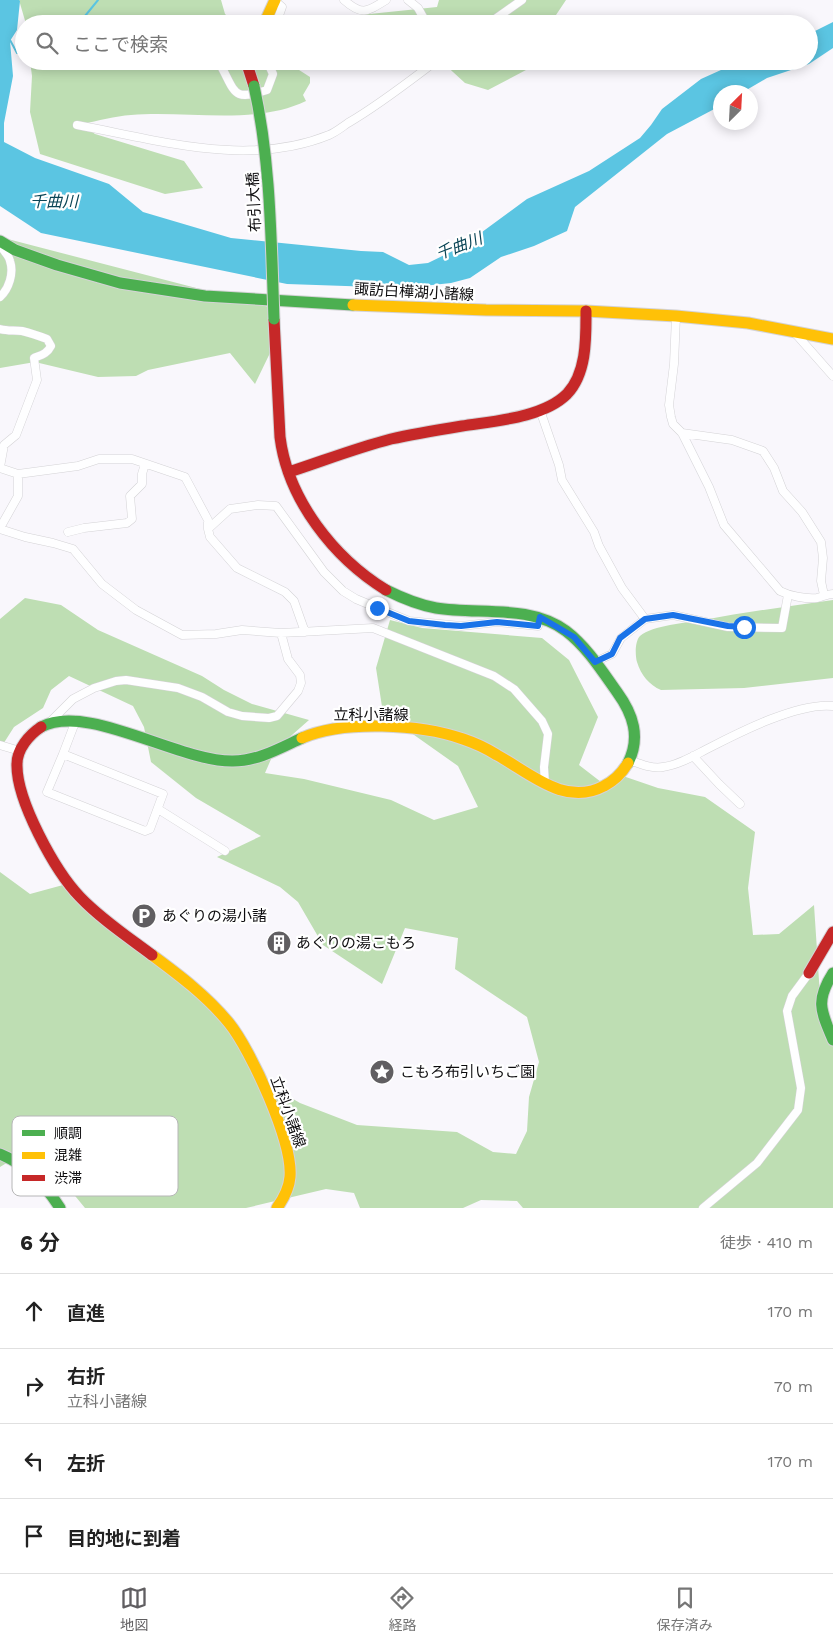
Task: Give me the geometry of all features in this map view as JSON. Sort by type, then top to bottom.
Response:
[{"type":"main road","points":[[268,15],[275,1]]},
{"type":"main road","name":"布引大橋","points":[[249,70],[262,116],[265,141],[274,319]]},
{"type":"main road","name":"諏訪白樺湖小諸線","points":[[0,242],[15,250],[57,265],[120,282],[205,296],[486,310],[586,310],[676,316],[740,322],[833,339]]},
{"type":"main road","points":[[289,472],[379,442],[540,410],[560,400],[574,384],[582,365],[586,310]]},
{"type":"main road","name":"立科小諸線","points":[[51,721],[60,719],[76,720],[193,755],[226,762],[256,758],[312,734],[330,729],[348,727],[423,730],[466,740],[496,754],[545,784],[575,794],[588,794],[600,790],[620,775],[629,760],[636,737],[633,723],[618,693],[574,637],[540,617],[508,612],[451,610],[416,604],[383,588],[344,557],[320,528],[304,503],[285,462],[280,437],[274,319]]},
{"type":"main road","points":[[20,751],[37,729],[51,721]]},
{"type":"main road","name":"立科小諸線","points":[[20,751],[18,763],[19,784],[46,848],[71,888],[91,908],[202,996],[224,1017],[242,1041],[266,1091],[283,1137],[291,1171],[288,1189],[276,1208]]},
{"type":"main road","points":[[809,972],[833,932]]},
{"type":"main road","points":[[833,973],[822,990],[821,1004],[833,1040]]},
{"type":"main road","points":[[0,1154],[12,1159]]},
{"type":"main road","points":[[51,1196],[60,1208]]},
{"type":"street","points":[[344,0],[355,9],[361,11],[369,10],[386,0]]},
{"type":"street","points":[[408,0],[418,8],[422,15]]},
{"type":"street","points":[[501,15],[522,0]]},
{"type":"street","points":[[275,1],[282,7],[279,15]]},
{"type":"street","points":[[223,70],[234,92],[241,96],[249,96],[267,90],[273,74],[271,70]]},
{"type":"street","points":[[77,125],[218,150],[250,152],[279,149],[330,134],[372,109],[424,70]]},
{"type":"street","points":[[0,242],[10,260],[11,276],[6,292],[0,298]]},
{"type":"street","points":[[676,316],[674,364],[669,405],[670,417],[673,424],[682,433],[709,487],[724,525],[780,591],[788,595],[818,598],[833,594]]},
{"type":"street","points":[[0,329],[22,331],[42,336],[47,339],[50,346],[48,351],[34,358],[37,380],[16,435],[4,446],[0,467],[18,474],[78,466],[99,459],[132,459],[185,477],[208,520],[210,537],[238,568],[285,592],[294,601],[305,632]]},
{"type":"street","points":[[794,332],[833,376]]},
{"type":"street","points":[[540,410],[559,465],[562,480],[594,532],[599,546],[622,588],[645,619]]},
{"type":"street","points":[[682,433],[732,440],[763,451],[774,468],[783,491],[802,512],[821,542],[824,595]]},
{"type":"street","points":[[68,532],[84,528],[127,523],[132,519],[130,496],[142,484],[142,474],[146,464]]},
{"type":"street","points":[[18,474],[18,496],[0,529],[73,549],[102,584],[136,610],[182,635],[216,634],[242,630],[281,633],[376,629],[494,676],[514,689],[542,721],[548,734],[544,767],[545,784]]},
{"type":"street","points":[[208,529],[230,509],[258,505],[276,506],[324,572],[343,591],[356,599],[409,621],[445,625],[461,626],[497,622],[538,626],[540,617]]},
{"type":"street","points":[[595,662],[612,654],[620,638],[645,619],[673,615],[728,626],[782,628],[788,595]]},
{"type":"street","points":[[51,721],[73,699],[94,688],[116,680],[178,688],[202,697],[228,712],[242,716],[269,718],[277,716],[298,691],[301,683],[300,675],[288,659],[281,633]]},
{"type":"street","points":[[629,760],[657,768],[665,767],[783,715],[811,707],[833,706]]},
{"type":"street","points":[[63,754],[163,794],[150,829],[145,831],[47,792],[76,720]]},
{"type":"street","points":[[0,745],[20,751]]},
{"type":"street","points":[[693,756],[740,804]]},
{"type":"street","points":[[158,810],[225,851]]},
{"type":"street","points":[[703,1208],[757,1163],[798,1110],[801,1088],[787,1011],[792,996],[809,972]]},
{"type":"green space","points":[[19,0],[221,0],[226,15],[23,15]]},
{"type":"green space","points":[[439,0],[566,0],[556,15],[360,15],[437,7]]},
{"type":"green space","points":[[31,70],[299,70],[310,77],[310,83],[303,95],[306,101],[286,109],[264,113],[220,116],[131,115],[82,124],[95,134],[184,161],[203,188],[165,194],[40,154],[30,112]]},
{"type":"green space","points":[[451,70],[526,70],[488,90],[465,83]]},
{"type":"green space","points":[[0,237],[269,307],[270,353],[255,384],[230,353],[148,370],[136,376],[98,377],[35,362],[0,368]]},
{"type":"green space","points":[[25,598],[61,605],[98,630],[202,676],[252,704],[309,720],[275,750],[265,773],[304,779],[391,800],[434,820],[478,807],[458,766],[383,713],[376,668],[390,620],[422,628],[542,638],[569,660],[598,717],[579,765],[601,782],[620,775],[658,788],[705,797],[755,832],[748,888],[753,935],[779,934],[814,905],[822,1026],[833,1023],[833,1208],[523,1208],[517,1201],[481,1200],[463,1208],[360,1208],[354,1193],[326,1189],[246,1208],[85,1208],[75,1196],[178,1196],[178,1116],[12,1116],[12,1160],[0,1167],[0,872],[30,894],[63,885],[217,1015],[238,1044],[253,1076],[300,1103],[357,1125],[457,1132],[493,1152],[516,1154],[527,1131],[529,1097],[539,1062],[527,1017],[455,969],[458,938],[405,928],[382,984],[323,945],[298,902],[280,887],[217,857],[261,836],[196,798],[151,762],[144,727],[133,706],[69,676],[51,690],[43,708],[14,727],[0,749],[0,619]]},
{"type":"green space","points":[[833,600],[833,678],[744,688],[661,690],[646,679],[637,662],[636,648],[638,638],[653,629],[679,623]]},
{"type":"water","name":"千曲川","points":[[0,0],[20,1],[19,15],[15,15],[15,33],[10,41],[13,76],[4,123],[4,142],[35,158],[109,184],[143,212],[231,238],[383,252],[409,265],[428,263],[463,246],[527,199],[589,171],[640,138],[662,109],[701,79],[721,70],[791,70],[767,78],[755,85],[713,85],[713,110],[667,134],[575,207],[567,231],[534,246],[501,257],[470,278],[451,283],[404,288],[287,284],[41,233],[0,206]]},
{"type":"water","name":"千曲川","points":[[833,22],[833,48],[818,58],[818,30]]},
{"type":"waterway","points":[[86,15],[98,0]]},
{"type":"waterway","points":[[10,40],[15,49]]},
{"type":"traffic: fast","points":[[254,86],[260,115],[267,173],[274,319]]},
{"type":"traffic: fast","points":[[0,241],[15,250],[57,265],[120,283],[205,296],[353,305]]},
{"type":"traffic: fast","points":[[386,590],[411,601],[436,608],[503,612],[536,617],[566,631],[581,644],[594,660],[623,700],[631,717],[634,744],[628,763]]},
{"type":"traffic: fast","points":[[41,727],[60,721],[83,722],[108,727],[187,753],[211,759],[233,761],[251,759],[277,750],[302,738]]},
{"type":"traffic: fast","points":[[833,973],[827,983],[822,999],[825,1021],[833,1040]]},
{"type":"traffic: fast","points":[[0,1154],[12,1159]]},
{"type":"traffic: fast","points":[[52,1196],[60,1208]]},
{"type":"traffic: slow","points":[[268,15],[275,0]]},
{"type":"traffic: slow","points":[[353,305],[486,310],[586,311],[676,316],[748,323],[833,339]]},
{"type":"traffic: slow","points":[[302,738],[319,732],[360,726],[404,727],[426,730],[445,734],[485,748],[548,785],[575,793],[590,791],[608,784],[618,776],[628,763]]},
{"type":"traffic: slow","points":[[152,955],[192,986],[229,1023],[259,1074],[278,1120],[289,1161],[289,1186],[277,1208]]},
{"type":"traffic: jam","points":[[249,70],[254,86]]},
{"type":"traffic: jam","points":[[289,472],[352,450],[391,439],[517,417],[557,402],[574,386],[582,366],[586,311]]},
{"type":"traffic: jam","points":[[274,319],[280,437],[293,483],[303,505],[316,525],[332,544],[367,577],[386,590]]},
{"type":"traffic: jam","points":[[41,727],[24,743],[19,753],[17,764],[18,779],[23,796],[39,834],[59,870],[80,897],[106,920],[152,955]]},
{"type":"traffic: jam","points":[[809,973],[833,932]]},
{"type":"place","name":"あぐりの湯小諸","points":[[144,916]]},
{"type":"place","name":"あぐりの湯こもろ","points":[[279,943]]},
{"type":"place","name":"こもろ布引いちご園","points":[[382,1072]]},
{"type":"route","points":[[377,608],[409,621],[461,626],[497,622],[538,626],[540,617],[574,637],[595,662],[612,654],[620,638],[645,619],[673,615],[696,621],[744,627]]}]
